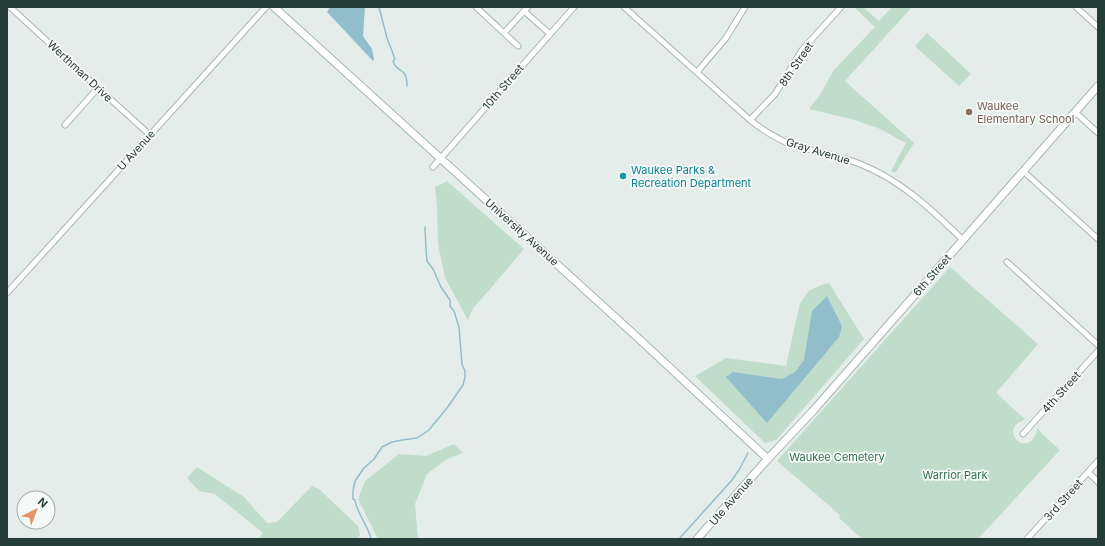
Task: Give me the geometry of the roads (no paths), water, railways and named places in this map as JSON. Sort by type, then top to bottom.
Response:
[{"type":"street","name":"Werthman Drive","points":[[10,7],[150,135]]},
{"type":"street","name":"U Avenue","points":[[7,293],[266,7]]},
{"type":"street","name":"University Avenue","points":[[274,7],[637,337],[766,461]]},
{"type":"street","points":[[476,7],[518,46]]},
{"type":"street","name":"10th Street","points":[[433,167],[574,7]]},
{"type":"street","name":"Gray Avenue","points":[[624,7],[762,130],[799,147],[854,162],[881,174],[906,189],[926,205],[963,240]]},
{"type":"street","points":[[697,72],[726,38],[745,7]]},
{"type":"street","name":"8th Street","points":[[750,120],[775,94],[802,50],[841,7]]},
{"type":"street","points":[[1076,7],[1098,27]]},
{"type":"street","points":[[504,33],[526,9],[550,34]]},
{"type":"street","name":"6th Street","points":[[766,461],[812,412],[1098,86]]},
{"type":"street","points":[[65,125],[98,88]]},
{"type":"street","points":[[1075,112],[1098,133]]},
{"type":"street","points":[[1023,171],[1098,239]]},
{"type":"street","points":[[1007,262],[1098,345]]},
{"type":"street","name":"4th Street","points":[[1023,434],[1098,351]]},
{"type":"street","name":"Ute Avenue","points":[[697,539],[766,461]]},
{"type":"street","name":"3rd Street","points":[[1027,539],[1098,461]]},
{"type":"street","points":[[1088,472],[1098,482]]},
{"type":"water","points":[[330,7],[365,7],[363,36],[372,49],[373,61],[327,12]]},
{"type":"water","points":[[827,296],[842,326],[839,337],[767,423],[726,377],[733,372],[782,379],[795,372],[804,360],[812,311]]},
{"type":"waterway","points":[[379,7],[387,38],[395,59],[393,61],[397,68],[404,73],[407,80],[407,86]]},
{"type":"waterway","points":[[371,539],[355,500],[353,499],[355,481],[382,447],[392,442],[417,438],[429,430],[463,385],[465,377],[465,371],[462,364],[459,327],[454,311],[450,306],[450,300],[427,261],[425,227]]},
{"type":"waterway","points":[[679,539],[732,480],[748,453]]},
{"type":"place","name":"Waukee Elementary School","points":[[969,112]]},
{"type":"place","name":"Waukee Parks & Recreation Department","points":[[623,176]]},
{"type":"park label","name":"Waukee Cemetery","points":[[837,457]]},
{"type":"park label","name":"Warrior Park","points":[[955,475]]}]
